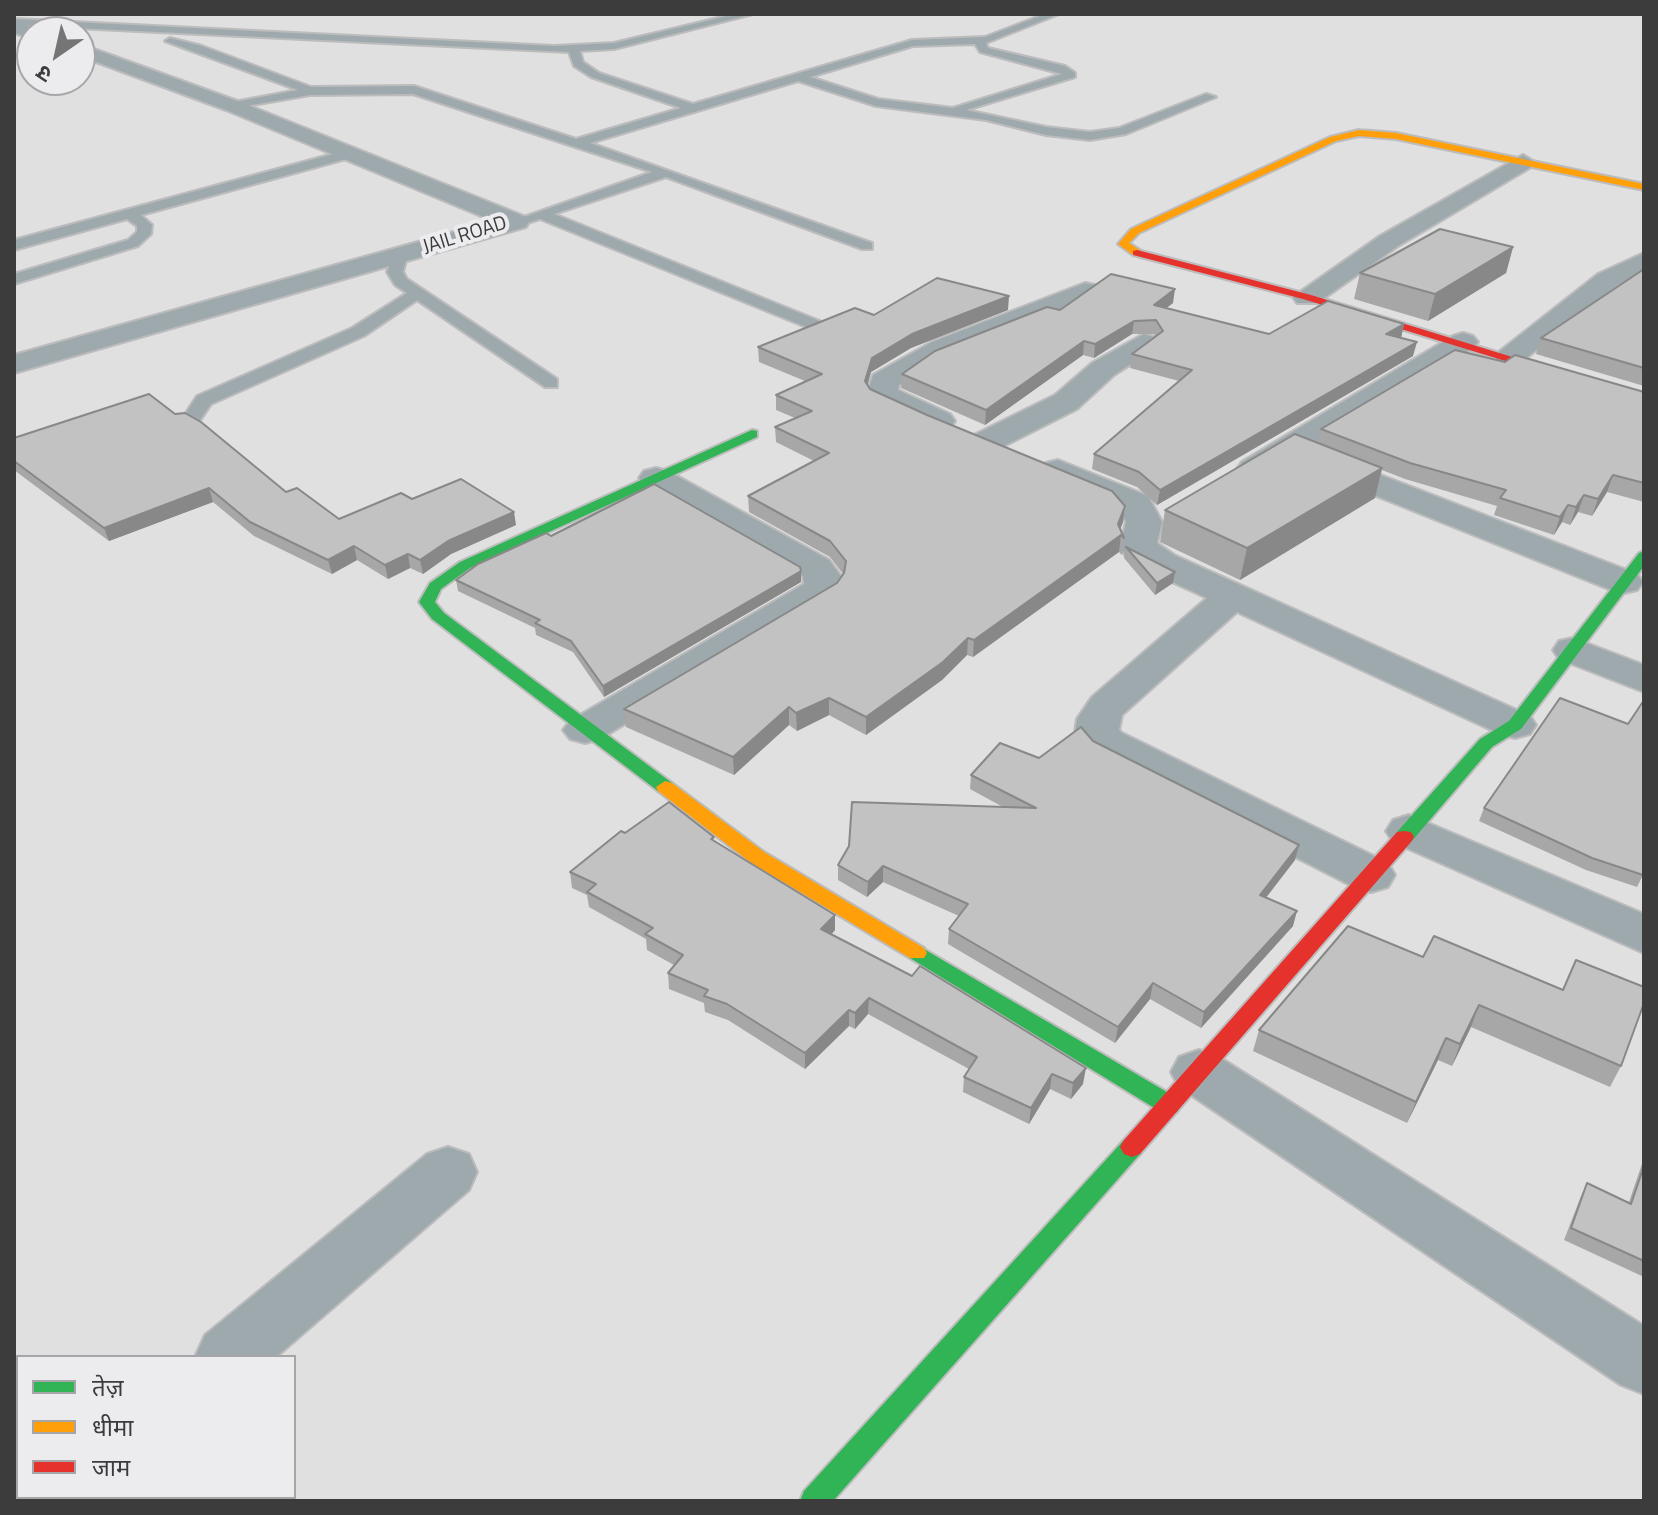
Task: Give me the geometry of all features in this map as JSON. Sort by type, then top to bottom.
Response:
[{"type":"street","name":"JAIL ROAD","points":[[96,56],[233,106],[517,222]]},
{"type":"street","points":[[1644,187],[1396,136],[1346,135],[1135,231],[1123,244],[1155,258],[1307,297],[1644,399]]},
{"type":"street","points":[[1307,297],[1389,241],[1523,162]]},
{"type":"street","name":"JAIL ROAD","points":[[14,364],[517,222]]},
{"type":"street","points":[[1510,357],[1596,288],[1644,261]]},
{"type":"street","points":[[1085,291],[932,353],[892,375],[880,387],[882,394],[892,401],[1136,503],[1144,522],[1155,526],[1138,547],[1148,555],[1515,725]]},
{"type":"street","points":[[1223,487],[1463,342]]},
{"type":"street","points":[[988,441],[1066,402],[1103,369],[1144,343]]},
{"type":"street","points":[[752,434],[465,565],[435,586],[427,602],[438,616],[585,730],[757,857],[1184,1088],[1644,1363]]},
{"type":"street","points":[[814,1501],[1184,1088],[1486,743],[1515,725],[1634,569],[1289,449]]},
{"type":"street","points":[[585,730],[822,589],[824,579],[816,568],[656,478]]},
{"type":"street","points":[[1233,595],[1107,706],[1098,719],[1097,732],[1107,743],[1371,875]]},
{"type":"street","points":[[1573,650],[1644,680]]},
{"type":"street","points":[[1409,831],[1644,935]]},
{"type":"street","points":[[230,1355],[448,1172]]},
{"type":"lane","points":[[14,25],[574,48],[643,40],[748,14]]},
{"type":"lane","points":[[579,142],[925,40],[979,41],[1054,14]]},
{"type":"lane","points":[[150,29],[147,32],[151,37],[198,48],[310,91]]},
{"type":"lane","points":[[948,112],[1071,75],[1061,68],[984,50],[979,41]]},
{"type":"lane","points":[[574,48],[578,64],[595,75],[690,107]]},
{"type":"lane","points":[[795,76],[876,102],[1090,136],[1122,131],[1210,97]]},
{"type":"lane","points":[[233,106],[310,91],[418,91],[666,172],[867,246]]},
{"type":"lane","points":[[14,245],[348,154]]},
{"type":"lane","points":[[517,222],[666,172]]},
{"type":"lane","points":[[14,279],[133,243],[144,234],[145,225],[129,213]]},
{"type":"lane","points":[[541,214],[816,326]]},
{"type":"lane","points":[[399,256],[395,272],[416,294],[551,383]]},
{"type":"lane","points":[[191,419],[204,400],[358,332],[416,294]]},
{"type":"building","points":[[1440,229],[1513,247],[1435,294],[1360,273]]},
{"type":"building","points":[[1644,269],[1644,368],[1541,338]]},
{"type":"building","points":[[1111,274],[1175,289],[1154,305],[1269,334],[1328,301],[1404,324],[1386,334],[1417,342],[1160,490],[1139,472],[1094,454],[1192,370],[1132,354],[1163,331],[1156,320],[1134,321],[1095,344],[1084,341],[986,410],[902,374],[935,351],[1047,307],[1060,310]]},
{"type":"building","points":[[937,278],[1009,296],[912,334],[872,358],[865,381],[870,389],[1112,491],[1125,506],[1118,524],[1124,538],[1121,535],[974,640],[968,638],[943,662],[866,717],[829,698],[796,713],[789,707],[733,757],[624,709],[837,583],[844,573],[846,561],[830,541],[748,496],[829,453],[775,427],[812,411],[776,395],[822,374],[758,347],[855,308],[874,315]]},
{"type":"building","points":[[1455,350],[1505,362],[1515,355],[1644,392],[1644,483],[1613,475],[1598,499],[1584,495],[1576,507],[1568,505],[1560,517],[1500,498],[1506,490],[1410,463],[1321,429]]},
{"type":"building","points":[[149,394],[175,414],[185,413],[201,422],[286,492],[297,488],[339,519],[401,493],[412,499],[461,479],[514,512],[448,541],[420,560],[408,554],[385,565],[354,546],[328,560],[250,522],[209,488],[104,528],[14,461],[14,438]]},
{"type":"building","points":[[1295,434],[1382,468],[1247,548],[1165,510]]},
{"type":"building","points":[[654,484],[800,567],[801,571],[603,686],[571,641],[535,623],[540,620],[456,580],[478,564],[546,533],[551,536]]},
{"type":"building","points":[[1126,547],[1175,572],[1157,583]]},
{"type":"building","points":[[1560,698],[1628,724],[1644,700],[1643,875],[1592,858],[1484,808]]},
{"type":"building","points":[[1081,727],[1093,741],[1299,845],[1260,895],[1297,911],[1204,1012],[1153,983],[1118,1027],[949,929],[968,904],[883,866],[868,882],[838,865],[849,846],[852,802],[1036,808],[971,775],[1000,743],[1039,758]]},
{"type":"building","points":[[669,802],[714,837],[711,839],[835,915],[821,929],[912,976],[920,966],[1086,1068],[1073,1083],[1052,1074],[1031,1108],[964,1077],[977,1057],[869,998],[855,1013],[849,1010],[805,1053],[727,1004],[704,996],[708,990],[668,973],[683,955],[645,934],[653,928],[587,892],[596,884],[570,872],[621,831],[625,833]]},
{"type":"building","points":[[1348,926],[1423,957],[1434,936],[1563,990],[1576,960],[1644,987],[1644,1003],[1621,1066],[1479,1005],[1460,1044],[1446,1038],[1416,1102],[1259,1030]]},
{"type":"building","points":[[1644,1166],[1644,1261],[1571,1228],[1587,1183],[1631,1204]]},
{"type":"traffic: fast","points":[[1529,364],[1644,399]]},
{"type":"traffic: fast","points":[[665,787],[438,616],[427,602],[435,586],[465,565],[752,434]]},
{"type":"traffic: fast","points":[[1404,837],[1486,743],[1515,725],[1644,556]]},
{"type":"traffic: fast","points":[[917,953],[1169,1105]]},
{"type":"traffic: fast","points":[[814,1501],[1132,1147]]},
{"type":"traffic: slow","points":[[1137,253],[1123,244],[1135,231],[1333,139],[1359,133],[1396,136],[1644,187]]},
{"type":"traffic: slow","points":[[665,787],[757,857],[917,953]]},
{"type":"traffic: jam","points":[[1137,253],[1307,297],[1529,364]]},
{"type":"traffic: jam","points":[[1132,1147],[1404,837]]}]
